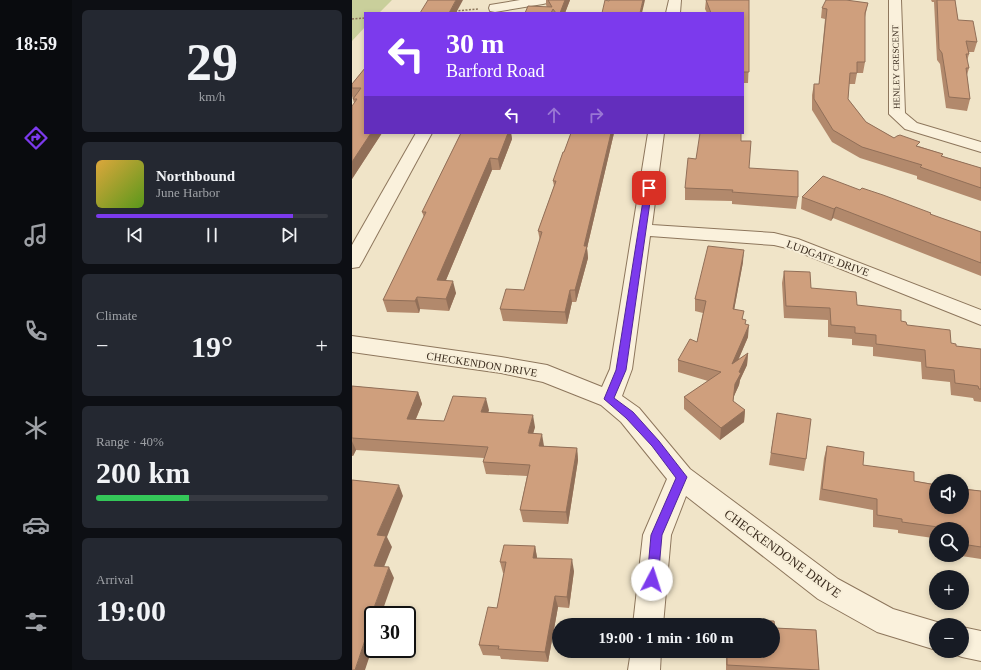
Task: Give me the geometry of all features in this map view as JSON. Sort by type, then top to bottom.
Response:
[{"type":"street","points":[[495,8],[544,0]]},
{"type":"street","points":[[673,12],[675,0]]},
{"type":"street","name":"HENLEY CRESCENT","points":[[895,0],[897,114],[911,126],[981,147]]},
{"type":"street","points":[[352,262],[423,134]]},
{"type":"street","points":[[609,399],[621,370],[643,230],[656,134]]},
{"type":"street","name":"LUDGATE DRIVE","points":[[643,230],[774,239],[798,245],[981,318]]},
{"type":"street","name":"CHECKENDON DRIVE","points":[[352,344],[501,365],[547,374],[609,399],[630,415],[681,477]]},
{"type":"street","points":[[649,618],[657,535],[681,477]]},
{"type":"street","name":"CHECKENDONE DRIVE","points":[[681,477],[828,589],[888,622],[929,633]]},
{"type":"street","points":[[969,643],[981,646]]},
{"type":"street","points":[[644,670],[645,658]]},
{"type":"path","points":[[454,11],[495,8]]},
{"type":"path","points":[[352,19],[364,18]]},
{"type":"green space","points":[[352,0],[392,0],[380,12],[364,12],[364,28],[352,41]]},
{"type":"building","points":[[428,0],[456,0],[450,12],[421,12]]},
{"type":"building","points":[[548,0],[565,0],[560,12],[555,12],[553,9],[552,12],[525,12],[528,6],[552,7]]},
{"type":"building","points":[[605,0],[643,0],[640,12],[602,12]]},
{"type":"building","points":[[706,0],[749,0],[749,72],[744,72],[744,12],[711,12]]},
{"type":"building","points":[[826,0],[846,0],[868,3],[865,13],[865,62],[857,62],[857,73],[850,73],[848,99],[866,122],[894,138],[900,135],[920,142],[916,146],[943,154],[941,156],[981,168],[981,188],[920,167],[922,165],[862,147],[833,130],[814,99],[814,84],[819,84],[827,9],[822,8]]},
{"type":"building","points":[[937,0],[955,0],[958,20],[973,21],[977,42],[966,41],[969,54],[966,54],[969,68],[966,68],[970,99],[949,97],[942,53],[939,49]]},
{"type":"building","points":[[364,69],[364,134],[370,134],[352,162],[352,106],[357,99],[353,99],[361,88],[352,88],[352,84]]},
{"type":"building","points":[[461,134],[508,134],[498,159],[490,158],[437,280],[453,281],[446,299],[417,297],[415,301],[383,300],[426,212],[422,212]]},
{"type":"building","points":[[571,134],[611,134],[584,246],[587,246],[575,290],[570,290],[565,312],[500,309],[506,289],[524,290],[542,232],[538,231],[556,181],[553,181]]},
{"type":"building","points":[[700,134],[741,134],[741,141],[751,141],[749,168],[798,171],[798,197],[732,192],[733,190],[685,188],[688,158],[696,159]]},
{"type":"building","points":[[823,176],[860,190],[862,188],[883,195],[981,232],[981,263],[836,207],[834,209],[802,197]]},
{"type":"building","points":[[708,246],[744,250],[733,309],[744,311],[742,319],[746,320],[745,324],[749,325],[732,364],[748,353],[739,372],[741,373],[735,384],[733,401],[745,410],[721,428],[684,397],[721,372],[678,360],[690,339],[697,342],[706,301],[695,299]]},
{"type":"building","points":[[784,271],[810,272],[811,288],[856,292],[857,305],[901,310],[901,321],[906,322],[907,325],[950,330],[951,343],[956,344],[956,346],[981,349],[981,389],[979,389],[978,386],[955,383],[954,370],[926,367],[925,350],[876,344],[876,335],[855,333],[855,327],[831,325],[830,308],[786,306]]},
{"type":"building","points":[[352,386],[418,392],[407,419],[444,421],[453,396],[486,398],[481,412],[533,415],[528,433],[542,434],[539,446],[577,448],[566,512],[520,510],[530,465],[483,462],[488,447],[352,438]]},
{"type":"building","points":[[777,413],[811,419],[806,459],[771,453]]},
{"type":"building","points":[[827,446],[864,452],[863,465],[914,472],[914,481],[929,484],[929,514],[969,514],[969,490],[981,491],[981,547],[969,545],[969,522],[929,522],[929,526],[902,522],[902,519],[877,515],[877,499],[822,489]]},
{"type":"building","points":[[352,480],[399,485],[377,535],[386,536],[374,566],[389,567],[375,606],[364,606],[364,643],[355,670],[352,670]]},
{"type":"building","points":[[504,545],[535,546],[533,558],[572,559],[567,597],[555,596],[545,652],[498,649],[499,646],[479,645],[488,607],[497,608],[506,562],[500,562]]},
{"type":"building","points":[[780,628],[816,630],[819,670],[727,665],[727,658],[780,658]]},
{"type":"route","points":[[649,188],[621,370],[609,399],[630,415],[681,477],[657,535],[652,580]]}]
